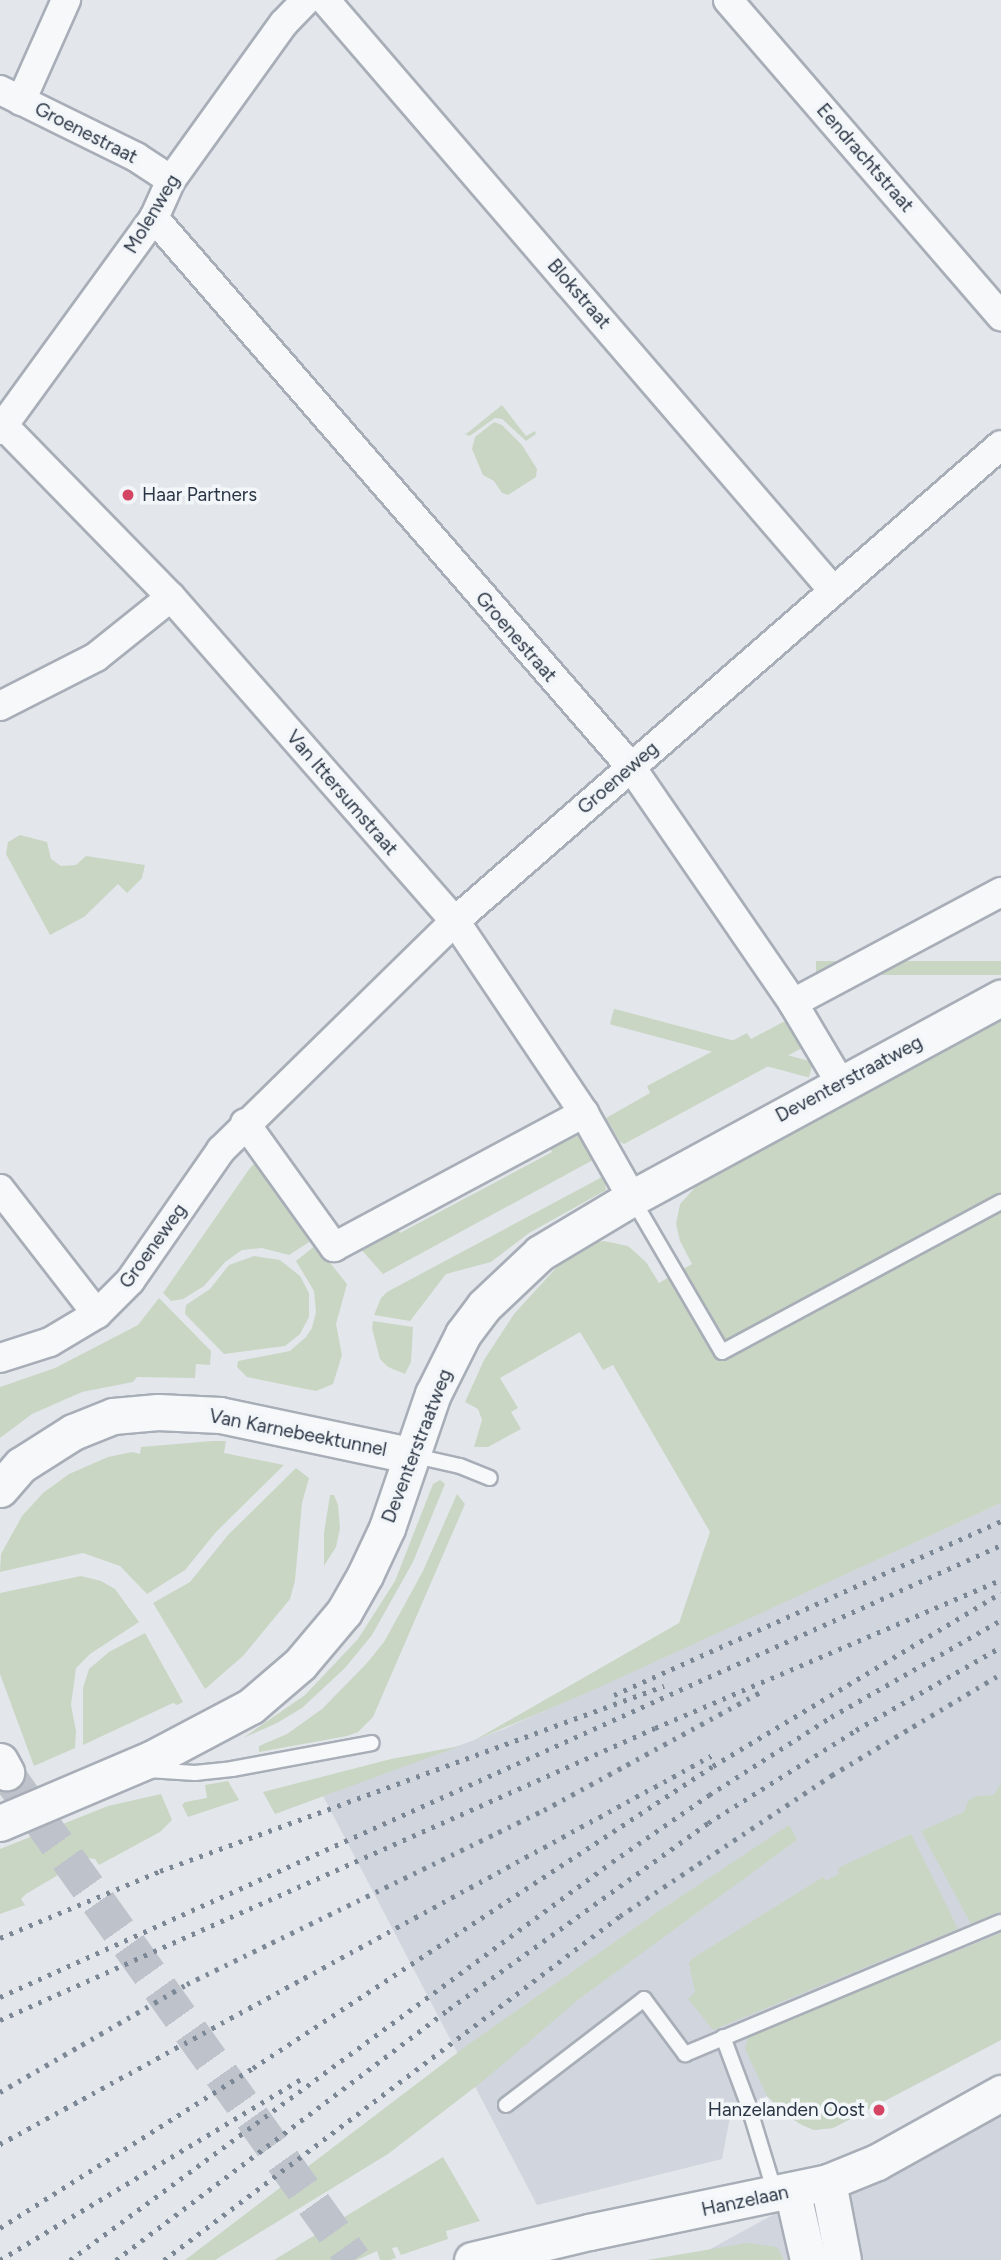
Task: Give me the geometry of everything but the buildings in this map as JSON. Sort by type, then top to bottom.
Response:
[{"type":"street","points":[[11,95],[66,0]]},
{"type":"street","name":"Molenweg","points":[[2,428],[154,218],[171,180],[285,23],[306,0]]},
{"type":"street","name":"Blokstraat","points":[[325,0],[832,589]]},
{"type":"street","name":"Eendrachtstraat","points":[[728,0],[1001,316]]},
{"type":"street","name":"Groenestraat","points":[[11,95],[136,157],[171,180]]},
{"type":"street","name":"Groenestraat","points":[[154,218],[631,767],[793,1003],[841,1084]]},
{"type":"street","name":"Van Ittersumstraat","points":[[2,428],[170,597],[455,921],[584,1113],[632,1198]]},
{"type":"street","name":"Groeneweg","points":[[0,1358],[50,1342],[97,1314],[130,1281],[221,1150],[455,921],[832,589],[1001,445]]},
{"type":"street","points":[[0,706],[96,657],[170,597]]},
{"type":"street","points":[[793,1003],[1001,892]]},
{"type":"street","name":"Deventerstraatweg","points":[[0,1823],[67,1792],[129,1769],[251,1706],[300,1664],[324,1638],[365,1575],[387,1528],[410,1455],[448,1362],[484,1306],[540,1253],[632,1198],[1001,998]]},
{"type":"street","points":[[245,1124],[334,1247],[584,1113]]},
{"type":"street","points":[[0,1189],[97,1314]]},
{"type":"street","name":"Van Karnebeektunnel","points":[[0,1489],[21,1465],[73,1432],[113,1416],[158,1412],[220,1415],[410,1455]]},
{"type":"street","name":"Hanzelaan","points":[[471,2260],[589,2232],[828,2182],[877,2162],[1001,2093]]},
{"type":"street","points":[[828,2182],[843,2260]]},
{"type":"street","points":[[784,2192],[808,2260]]},
{"type":"lane","points":[[632,1198],[722,1352],[1001,1202]]},
{"type":"lane","points":[[410,1455],[460,1466],[490,1478]]},
{"type":"lane","points":[[129,1769],[195,1773],[232,1769],[372,1743]]},
{"type":"lane","points":[[506,2105],[644,1999],[685,2054],[1001,1922]]},
{"type":"lane","points":[[723,2037],[784,2192]]},
{"type":"shaded area","points":[[1001,1503],[1001,2040],[833,2128],[814,2130],[802,2125],[786,2115],[767,2096],[731,2112],[722,2159],[537,2205],[323,1796],[504,1729]]},
{"type":"shaded area","points":[[1001,2091],[1001,2260],[690,2260]]},
{"type":"green space","points":[[502,405],[526,436],[535,431],[536,434],[526,441],[502,419],[495,418],[469,436],[462,432],[466,434]]},
{"type":"green space","points":[[494,422],[502,425],[522,445],[537,469],[536,477],[508,495],[502,493],[494,481],[483,475],[472,449],[475,437]]},
{"type":"green space","points":[[20,835],[47,842],[51,859],[61,866],[76,865],[86,856],[145,865],[142,878],[127,893],[118,884],[84,917],[50,935],[6,854],[8,842]]},
{"type":"green space","points":[[816,961],[1001,961],[1001,975],[816,975]]},
{"type":"green space","points":[[614,1009],[813,1062],[809,1077],[610,1024]]},
{"type":"green space","points":[[1001,1021],[1001,1503],[591,1691],[473,1741],[679,1623],[710,1532],[613,1365],[603,1370],[580,1332],[500,1378],[518,1408],[511,1412],[521,1429],[488,1447],[474,1447],[482,1420],[478,1409],[465,1402],[484,1360],[514,1314],[556,1268],[590,1243],[604,1241],[628,1246],[646,1262],[659,1283],[692,1264],[680,1241],[676,1224],[680,1204],[701,1181]]},
{"type":"green space","points":[[783,1022],[789,1023],[802,1048],[624,1144],[620,1142],[606,1118],[650,1093],[647,1086],[747,1033],[751,1039]]},
{"type":"green space","points":[[583,1132],[593,1160],[383,1274],[358,1246],[396,1226],[400,1233],[552,1152],[548,1144],[569,1133],[572,1138]]},
{"type":"green space","points":[[259,1159],[317,1237],[289,1255],[262,1248],[242,1250],[225,1262],[204,1286],[183,1299],[171,1301],[163,1293]]},
{"type":"green space","points":[[604,1176],[606,1190],[529,1233],[491,1262],[446,1274],[410,1321],[374,1315],[381,1298],[387,1292]]},
{"type":"green space","points":[[316,1245],[347,1284],[336,1324],[342,1355],[333,1384],[316,1391],[247,1377],[237,1367],[238,1361],[290,1351],[312,1328],[316,1312],[314,1291],[296,1261]]},
{"type":"green space","points":[[254,1256],[280,1260],[300,1276],[309,1293],[309,1317],[300,1334],[285,1346],[224,1354],[185,1314],[186,1305],[210,1289],[229,1265]]},
{"type":"green space","points":[[159,1298],[211,1351],[210,1365],[196,1364],[195,1378],[137,1377],[133,1382],[82,1392],[32,1414],[0,1438],[0,1387],[55,1368],[138,1325]]},
{"type":"green space","points":[[373,1321],[413,1327],[411,1362],[405,1374],[388,1367],[380,1359],[372,1328]]},
{"type":"green space","points":[[226,1441],[224,1453],[284,1465],[216,1532],[185,1570],[147,1594],[120,1566],[83,1553],[0,1572],[1,1554],[22,1516],[43,1493],[69,1474],[108,1457],[132,1452],[140,1454],[141,1447]]},
{"type":"green space","points":[[296,1468],[309,1478],[302,1503],[295,1581],[290,1599],[243,1656],[205,1689],[153,1603],[190,1582],[228,1535]]},
{"type":"green space","points":[[440,1480],[445,1484],[413,1562],[372,1635],[345,1668],[302,1708],[243,1738],[305,1695],[358,1639],[395,1581],[433,1484]]},
{"type":"green space","points":[[457,1494],[465,1504],[373,1717],[358,1732],[347,1736],[259,1752],[259,1746],[287,1734],[322,1709],[384,1642],[423,1571]]},
{"type":"green space","points":[[330,1495],[334,1495],[338,1505],[340,1528],[336,1547],[324,1566],[324,1533]]},
{"type":"green space","points":[[81,1576],[101,1581],[115,1589],[139,1622],[90,1654],[76,1668],[71,1705],[76,1731],[75,1748],[34,1766],[0,1674],[0,1593]]},
{"type":"green space","points":[[145,1633],[183,1702],[177,1705],[173,1703],[83,1745],[83,1688],[89,1669],[109,1652]]},
{"type":"green space","points":[[460,1746],[275,1814],[263,1792],[391,1759]]},
{"type":"green space","points":[[228,1781],[239,1800],[188,1817],[182,1805],[185,1802],[207,1798],[205,1785]]},
{"type":"green space","points":[[1001,1783],[1001,1911],[971,1924],[921,1831],[964,1812],[968,1801],[976,1796],[994,1795]]},
{"type":"green space","points":[[161,1794],[172,1820],[160,1832],[99,1865],[95,1859],[87,1858],[26,1894],[21,1899],[25,1905],[0,1914],[0,1849],[108,1806]]},
{"type":"green space","points":[[789,1825],[797,1840],[579,1999],[483,2081],[388,2154],[215,2260],[185,2260],[469,2044],[656,1913]]},
{"type":"green space","points":[[911,1834],[958,1929],[713,2030],[688,1999],[695,1992],[689,1963],[693,1958],[823,1877],[826,1881],[839,1874],[838,1868]]},
{"type":"green space","points":[[1001,1933],[1001,2040],[833,2128],[814,2130],[802,2125],[786,2115],[767,2096],[745,2049],[748,2037]]},
{"type":"green space","points":[[443,2157],[480,2221],[446,2231],[448,2239],[401,2255],[397,2247],[392,2248],[396,2258],[390,2260],[380,2260],[377,2251],[357,2260],[274,2260]]},
{"type":"green space","points":[[747,2243],[777,2247],[784,2260],[647,2260]]},
{"type":"tunnel","points":[[6,1772],[354,2260]]},
{"type":"railway","points":[[614,1695],[1001,1521]]},
{"type":"railway","points":[[0,1997],[1001,1545]]},
{"type":"railway","points":[[0,2020],[655,1728],[1001,1580]]},
{"type":"railway","points":[[0,2228],[253,2068],[713,1766],[1001,1593]]},
{"type":"railway","points":[[70,2260],[612,1862],[709,1795],[831,1717],[1001,1620]]},
{"type":"railway","points":[[116,2260],[449,2009],[708,1823],[856,1730],[1001,1647]]},
{"type":"railway","points":[[164,2260],[620,1916],[832,1775],[1001,1674]]},
{"type":"railway","points":[[0,1938],[160,1871],[664,1686]]},
{"type":"railway","points":[[0,2092],[187,1984],[544,1810],[759,1693]]},
{"type":"railway","points":[[0,2144],[711,1756]]},
{"type":"railway","points":[[0,2260],[303,2078]]},
{"type":"place","name":"Haar Partners","points":[[128,495]]},
{"type":"place","name":"Hanzelanden Oost","points":[[879,2110]]}]
